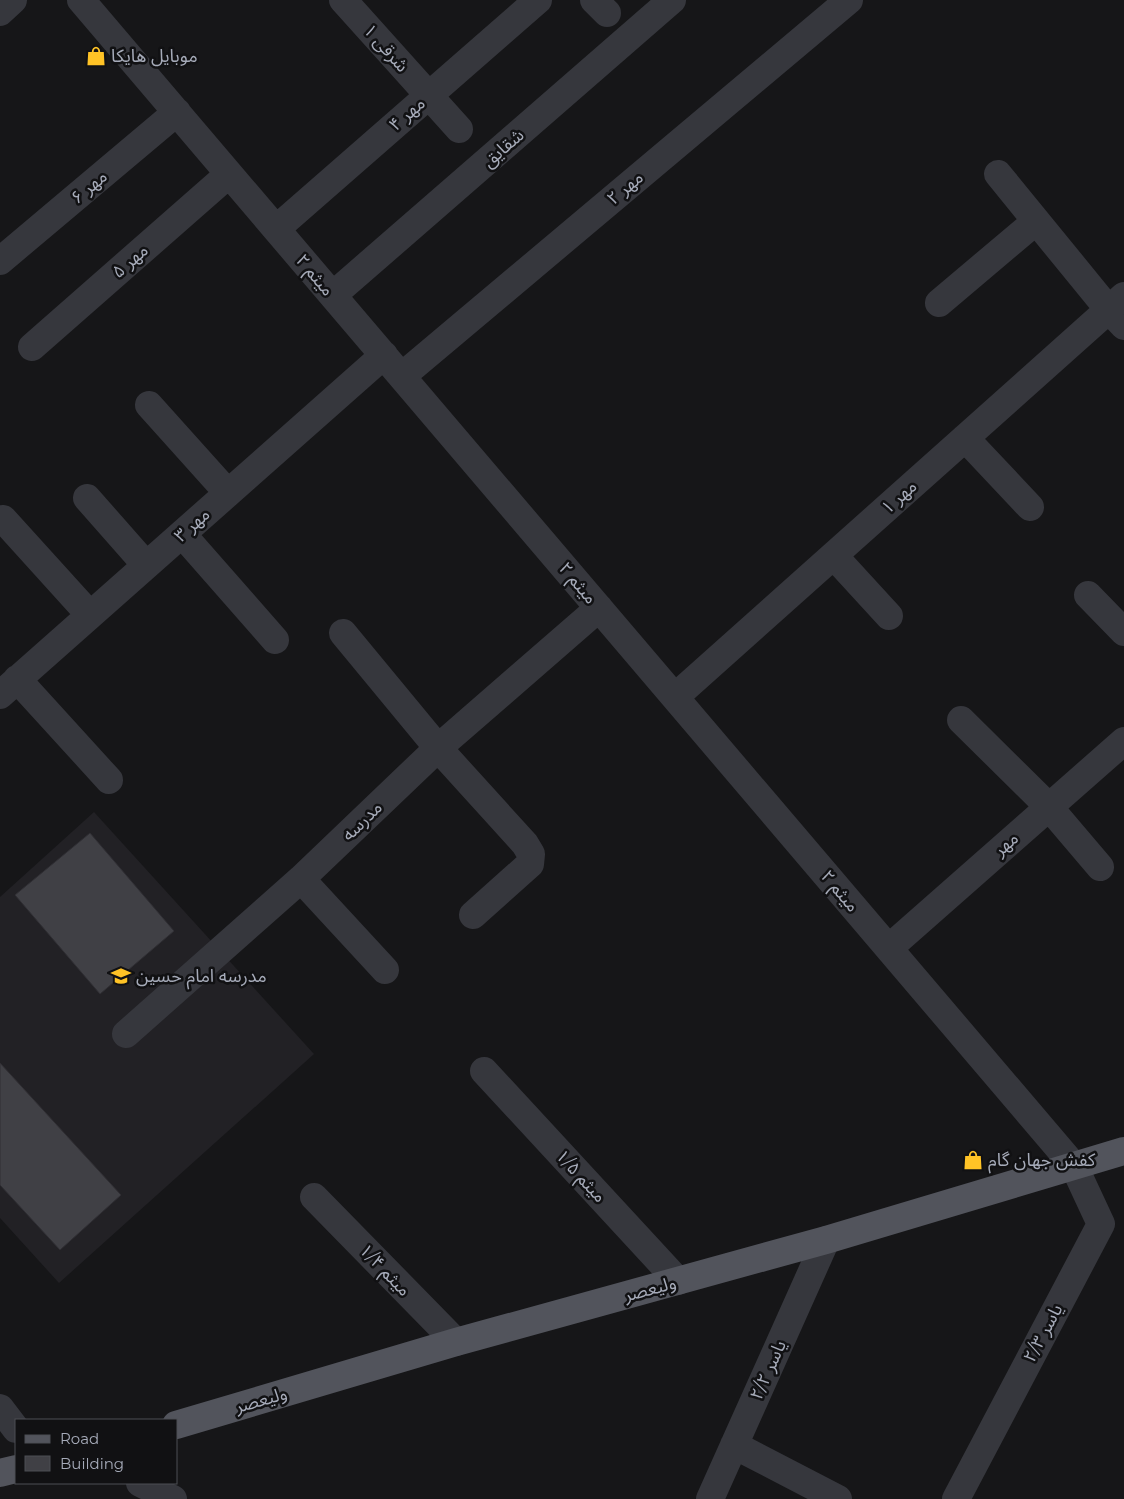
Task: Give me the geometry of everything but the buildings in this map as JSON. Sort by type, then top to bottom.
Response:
[{"type":"main road","name":"ولیعصر","points":[[178,1424],[456,1342],[826,1240],[1124,1151]]},
{"type":"main road","points":[[0,1473],[15,1469]]},
{"type":"street","points":[[0,12],[14,0]]},
{"type":"street","name":"۱ شرقی","points":[[343,0],[460,129]]},
{"type":"street","name":"مهر ۴","points":[[276,229],[538,0]]},
{"type":"street","name":"شقایق","points":[[333,296],[672,0]]},
{"type":"street","name":"مهر ۲","points":[[402,376],[849,0]]},
{"type":"street","name":"میثم ۲","points":[[94,4],[177,112],[229,174],[1074,1166]]},
{"type":"street","name":"مهر ۶","points":[[0,261],[177,112]]},
{"type":"street","name":"مهر ۵","points":[[32,347],[229,174]]},
{"type":"street","points":[[998,174],[1036,221],[1119,311]]},
{"type":"street","points":[[939,303],[1036,221]]},
{"type":"street","name":"مهر ۱","points":[[675,697],[965,438],[1119,311]]},
{"type":"street","name":"مهر ۳","points":[[9,687],[384,356]]},
{"type":"street","points":[[149,405],[228,493]]},
{"type":"street","points":[[965,438],[1030,508]]},
{"type":"street","points":[[87,498],[146,565]]},
{"type":"street","points":[[3,519],[90,615]]},
{"type":"street","points":[[182,534],[275,640]]},
{"type":"street","points":[[834,556],[889,616]]},
{"type":"street","points":[[1088,595],[1124,632]]},
{"type":"street","name":"مدرسه","points":[[126,1034],[301,879],[438,748],[599,608]]},
{"type":"street","points":[[343,633],[438,748],[532,854],[530,864],[473,915]]},
{"type":"street","points":[[9,687],[109,780]]},
{"type":"street","points":[[961,720],[1049,807],[1100,867]]},
{"type":"street","name":"مهر","points":[[889,948],[1124,741]]},
{"type":"street","points":[[301,879],[385,970]]},
{"type":"street","name":"میثم ۱/۵","points":[[484,1071],[678,1281]]},
{"type":"street","name":"یاسر ۲/۳","points":[[956,1499],[1101,1224],[1074,1166]]},
{"type":"street","name":"میثم ۱/۴","points":[[314,1197],[456,1342]]},
{"type":"street","name":"یاسر ۲/۲","points":[[710,1499],[826,1240]]},
{"type":"street","points":[[0,1408],[15,1428]]},
{"type":"street","points":[[734,1445],[838,1499]]},
{"type":"street","points":[[142,1484],[172,1499]]},
{"type":"shaded area","name":"مدرسه امام حسین","points":[[94,812],[314,1054],[59,1283],[0,1218],[0,897]]},
{"type":"place","name":"موبایل هایکا","points":[[96,56]]},
{"type":"place","name":"مدرسه امام حسین","points":[[121,976]]},
{"type":"place","name":"کفش جهان گام","points":[[973,1160]]}]
